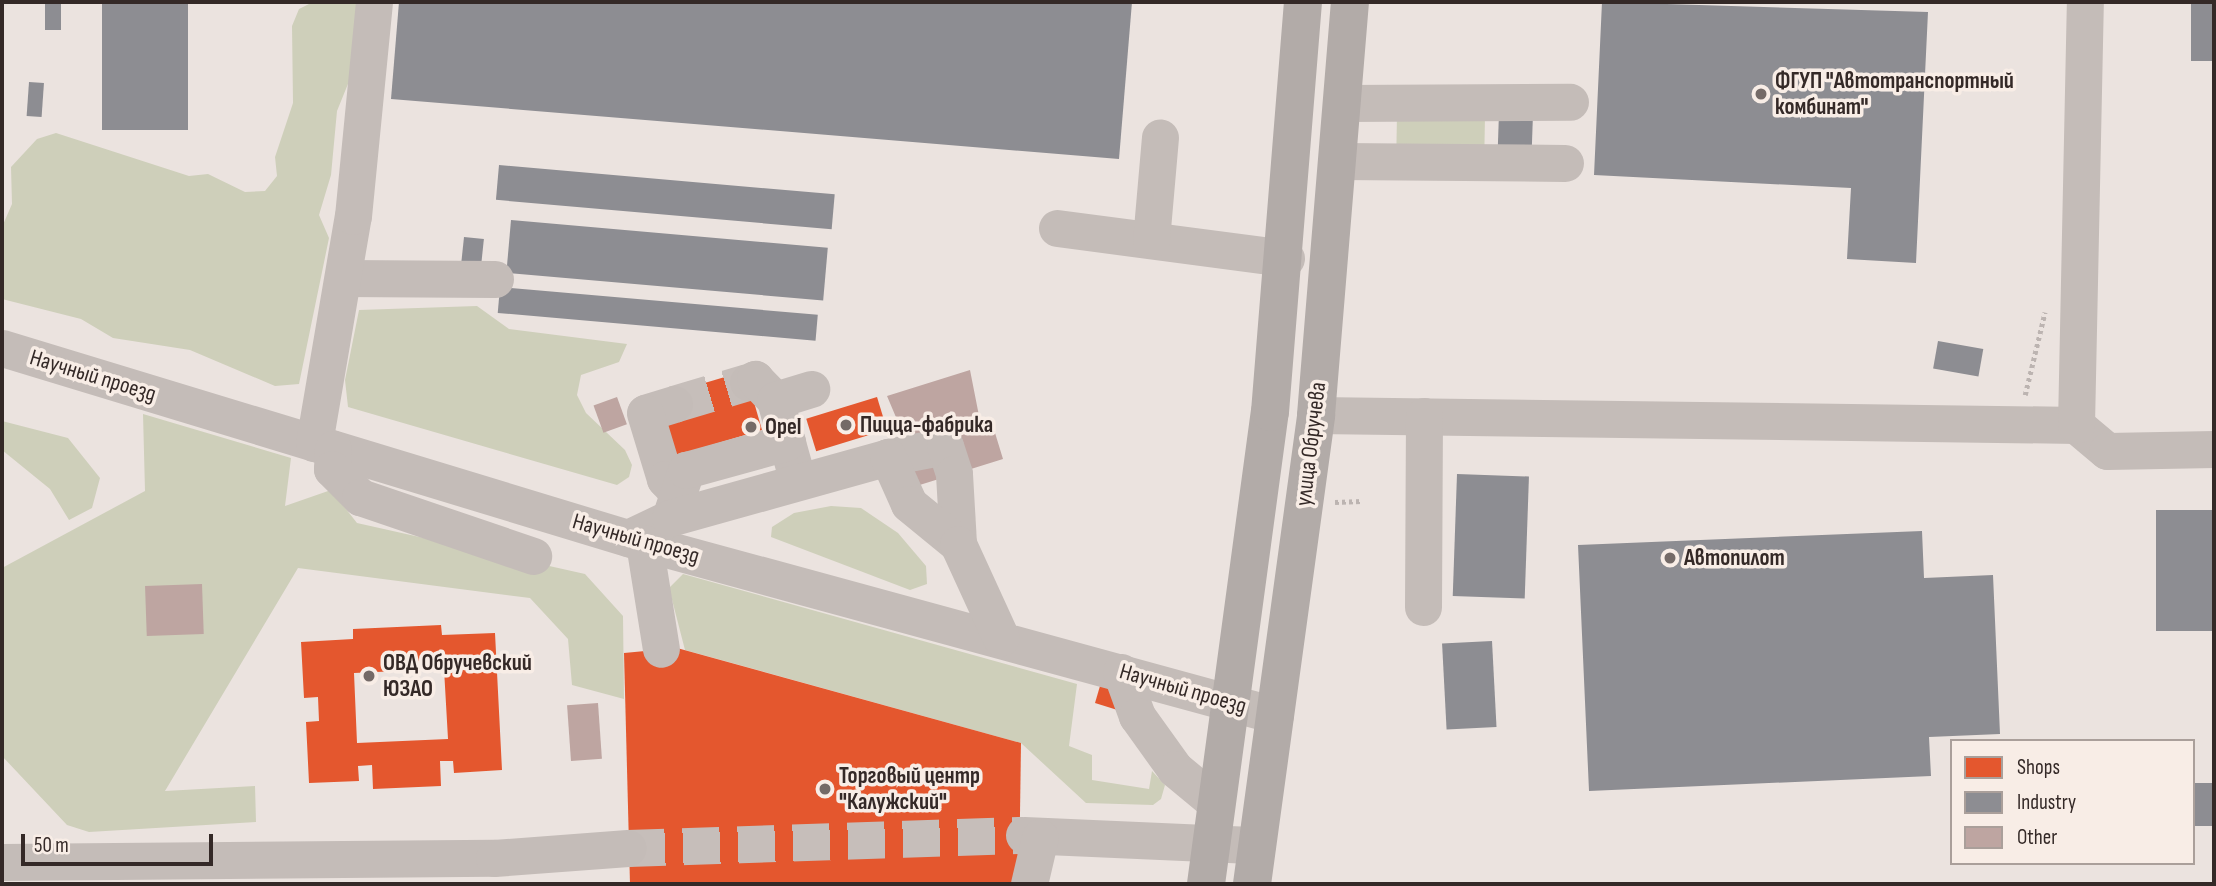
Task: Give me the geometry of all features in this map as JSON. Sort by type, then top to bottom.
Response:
[{"type":"main road","name":"улица Обручева","points":[[1206,884],[1286,258],[1303,2]]},
{"type":"main road","name":"улица Обручева","points":[[1252,884],[1316,415],[1345,103],[1350,2]]},
{"type":"street","points":[[374,2],[323,446],[332,469],[360,497],[394,514],[533,556]]},
{"type":"street","points":[[2076,425],[2085,2]]},
{"type":"street","points":[[1345,103],[1570,102]]},
{"type":"street","points":[[1151,240],[1160,137]]},
{"type":"street","points":[[1340,161],[1565,163]]},
{"type":"street","points":[[1057,228],[1286,258]]},
{"type":"street","points":[[344,278],[495,279]]},
{"type":"street","name":"Научный проезд","points":[[2,348],[636,540],[1001,638],[1230,705],[1275,715]]},
{"type":"street","points":[[798,482],[787,442],[761,391],[811,388]]},
{"type":"street","points":[[674,404],[645,413],[674,506]]},
{"type":"street","points":[[1316,415],[2076,425],[2107,451],[2214,449]]},
{"type":"street","points":[[1423,607],[1424,416]]},
{"type":"street","points":[[661,649],[636,540],[674,506],[686,470],[787,442]]},
{"type":"street","points":[[674,506],[798,482],[888,457],[945,446],[954,474],[964,560],[959,603],[918,616]]},
{"type":"street","points":[[888,457],[909,504],[964,560],[1001,638]]},
{"type":"street","points":[[1121,672],[1137,716],[1160,748],[1184,780],[1216,803]]},
{"type":"street","points":[[1029,884],[1032,836],[1257,845]]},
{"type":"street","points":[[2,884],[2,862],[499,871],[628,848]]},
{"type":"path","points":[[1327,502],[1362,501]]},
{"type":"green space","points":[[313,2],[357,2],[352,74],[337,111],[331,175],[319,215],[329,238],[299,384],[275,386],[190,350],[113,338],[81,319],[2,299],[2,227],[12,204],[11,167],[37,139],[56,133],[189,176],[208,174],[245,192],[265,191],[277,176],[275,157],[293,103],[292,26],[299,9]]},
{"type":"green space","points":[[1397,114],[1485,116],[1484,151],[1396,149]]},
{"type":"green space","points":[[477,306],[509,329],[627,344],[619,362],[581,375],[577,395],[586,413],[625,450],[632,465],[629,477],[617,485],[348,407],[345,380],[359,310]]},
{"type":"green space","points":[[143,414],[291,458],[285,506],[331,490],[357,523],[585,574],[623,616],[624,699],[572,685],[568,639],[530,598],[298,568],[165,791],[255,786],[256,822],[89,832],[67,825],[2,756],[2,568],[145,491]]},
{"type":"green space","points":[[2,421],[68,438],[100,478],[92,508],[69,520],[50,489],[2,450]]},
{"type":"green space","points":[[831,506],[861,508],[898,533],[926,566],[927,584],[910,590],[771,537],[772,527],[794,513]]},
{"type":"green space","points":[[683,574],[1077,684],[1069,746],[1092,755],[1092,780],[1149,789],[1152,771],[1165,785],[1161,799],[1153,805],[1086,803],[1021,743],[685,650],[669,588]]},
{"type":"building: Shops","points":[[745,371],[762,430],[668,458],[656,418],[671,393]]},
{"type":"building: Shops","name":"Пицца-фабрика","points":[[877,397],[887,430],[816,451],[806,419]]},
{"type":"building: Shops","points":[[441,625],[442,635],[495,633],[502,770],[454,773],[453,761],[440,761],[441,786],[373,789],[372,765],[358,766],[359,781],[309,783],[306,722],[319,721],[318,697],[304,698],[301,642],[353,639],[353,629]],"holes":[[[444,669],[448,739],[357,743],[354,673]]]},
{"type":"building: Shops","name":"Торговый центр \"Калужский\"","points":[[677,648],[1021,743],[1019,884],[630,884],[624,653]]},
{"type":"building: Shops","points":[[1100,686],[1146,699],[1159,723],[1095,703]]},
{"type":"building: Industry","points":[[45,2],[61,2],[61,30],[45,30]]},
{"type":"building: Industry","points":[[102,2],[188,2],[188,130],[102,130]]},
{"type":"building: Industry","points":[[399,2],[1132,2],[1119,159],[391,99]]},
{"type":"building: Industry","name":"ФГУП \"Автотранспортный комбинат\"","points":[[1602,2],[1928,12],[1916,263],[1847,259],[1851,188],[1594,175]]},
{"type":"building: Industry","points":[[2191,2],[2214,2],[2214,61],[2191,61]]},
{"type":"building: Industry","points":[[29,82],[44,83],[42,117],[27,116]]},
{"type":"building: Industry","points":[[1499,113],[1533,114],[1532,155],[1498,154]]},
{"type":"building: Industry","points":[[499,165],[835,194],[832,229],[496,200]]},
{"type":"building: Industry","points":[[511,220],[828,248],[823,301],[506,273]]},
{"type":"building: Industry","points":[[464,237],[484,239],[481,269],[461,267]]},
{"type":"building: Industry","points":[[500,287],[818,315],[816,341],[498,313]]},
{"type":"building: Industry","points":[[1938,341],[1983,349],[1978,377],[1933,369]]},
{"type":"building: Industry","points":[[1457,474],[1529,477],[1525,598],[1453,596]]},
{"type":"building: Industry","points":[[2156,510],[2214,510],[2214,631],[2156,631]]},
{"type":"building: Industry","points":[[1922,531],[1924,578],[1993,575],[2000,734],[1929,737],[1931,776],[1589,791],[1578,545]]},
{"type":"building: Industry","points":[[1492,641],[1497,727],[1447,729],[1442,644]]},
{"type":"building: Industry","points":[[2195,783],[2214,783],[2214,826],[2195,826]]},
{"type":"building: Other","points":[[970,370],[981,426],[992,423],[1003,459],[910,488],[909,448],[887,396]]},
{"type":"building: Other","points":[[617,397],[627,424],[603,433],[594,406]]},
{"type":"building: Other","points":[[202,584],[204,634],[147,636],[145,586]]},
{"type":"building: Other","points":[[598,703],[602,759],[571,761],[567,705]]},
{"type":"tunnel","points":[[674,404],[748,382]]},
{"type":"tunnel","points":[[628,848],[1024,835]]},
{"type":"place","name":"ФГУП \"Автотранспортный комбинат\"","points":[[1761,94]]},
{"type":"place","name":"Пицца-фабрика","points":[[846,425]]},
{"type":"place","name":"Opel","points":[[751,427]]},
{"type":"place","name":"Автопилот","points":[[1670,558]]},
{"type":"place","name":"ОВД Обручевский ЮЗАО","points":[[369,676]]},
{"type":"place","name":"Торговый центр \"Калужский\"","points":[[825,789]]}]
